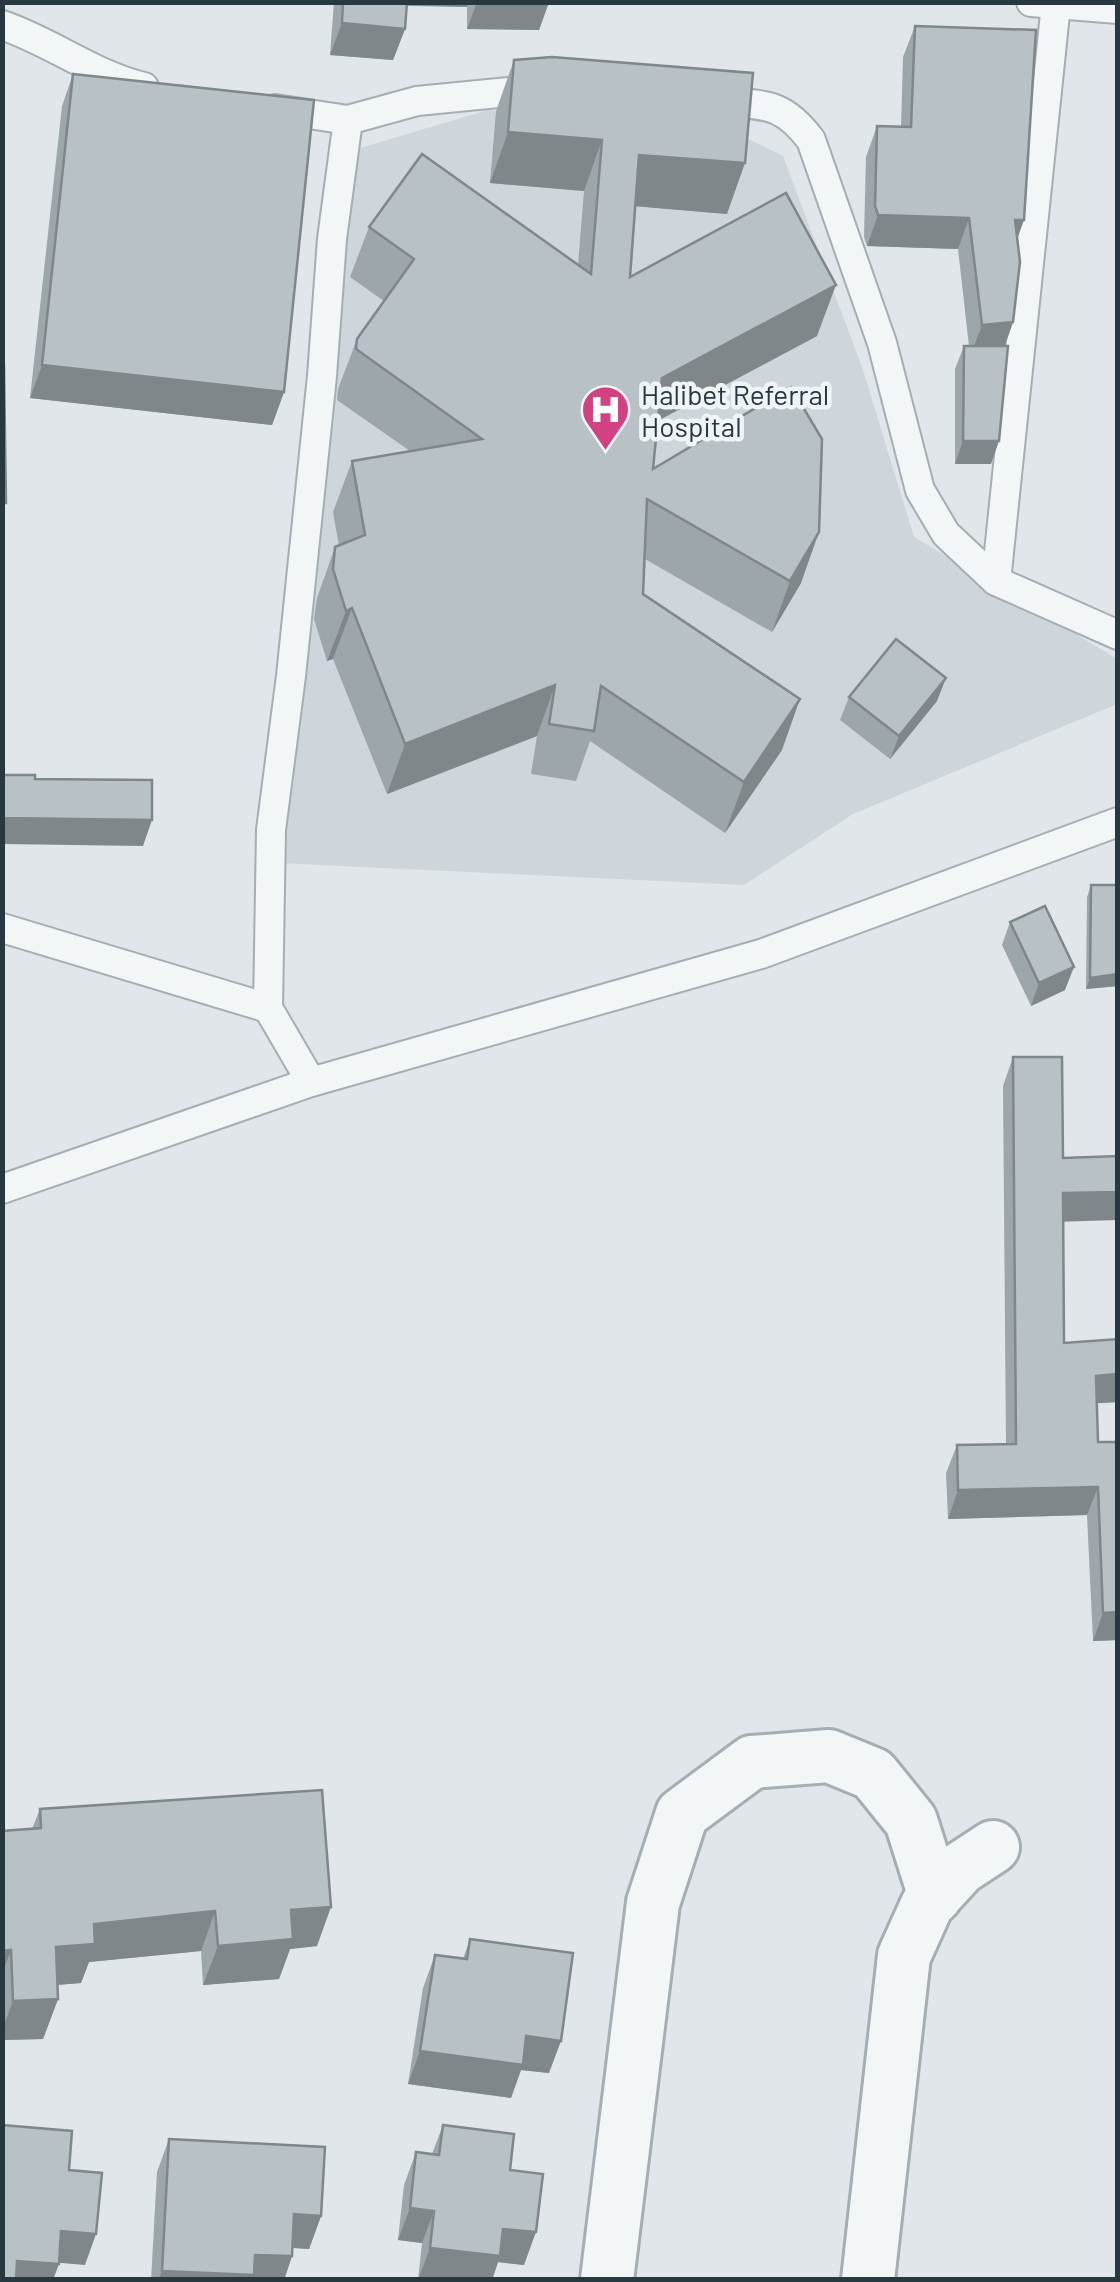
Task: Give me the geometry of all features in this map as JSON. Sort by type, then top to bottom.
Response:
[{"type":"street","points":[[607,2280],[653,1903],[682,1814],[752,1762],[829,1756],[873,1774],[911,1821],[935,1897]]},
{"type":"street","points":[[868,2280],[904,1956],[927,1905],[961,1868],[993,1848]]},
{"type":"lane","points":[[996,581],[1044,3],[1118,9]]},
{"type":"lane","points":[[2,26],[32,35],[114,80],[169,93]]},
{"type":"lane","points":[[241,104],[348,120],[417,101],[560,88]]},
{"type":"lane","points":[[690,99],[765,106],[793,116],[812,140],[882,343],[920,490],[946,534],[996,581],[1118,635]]},
{"type":"lane","points":[[311,1082],[268,1008],[271,830],[291,676],[332,239],[348,120]]},
{"type":"lane","points":[[2,1189],[311,1082],[761,954],[1118,822]]},
{"type":"lane","points":[[2,928],[268,1008]]},
{"type":"shaded area","name":"Halibet Referral Hospital","points":[[488,110],[734,132],[783,156],[863,370],[914,537],[1117,659],[1117,704],[853,814],[744,885],[278,863],[357,149]]},
{"type":"building","points":[[343,2],[407,2],[405,29],[342,23]]},
{"type":"building","points":[[915,26],[1036,30],[1024,220],[1015,220],[1020,262],[1013,322],[982,325],[969,218],[878,215],[875,206],[877,126],[911,127]]},
{"type":"building","name":"Halibet Referral Hospital","points":[[552,57],[753,73],[745,163],[639,155],[630,277],[786,193],[836,285],[662,378],[653,469],[791,387],[822,439],[819,532],[790,581],[647,499],[643,594],[800,699],[744,782],[601,686],[594,731],[549,724],[555,685],[405,744],[352,608],[346,611],[333,569],[335,547],[365,535],[352,461],[482,439],[356,349],[357,339],[414,259],[369,227],[422,154],[591,274],[602,140],[508,132],[514,60]]},
{"type":"building","points":[[73,74],[314,100],[284,392],[42,365]]},
{"type":"building","points":[[964,346],[1008,346],[999,441],[963,441]]},
{"type":"building","points":[[4,366],[6,503],[2,503]]},
{"type":"building","points":[[896,639],[946,678],[899,736],[849,697]]},
{"type":"building","points":[[2,775],[152,780],[152,820],[2,818]]},
{"type":"building","points":[[1091,885],[1118,885],[1118,974],[1090,978]]},
{"type":"building","points":[[1045,906],[1074,967],[1039,983],[1010,922]]},
{"type":"building","points":[[1013,1057],[1062,1057],[1063,1158],[1118,1156],[1118,1192],[1063,1193],[1064,1343],[1118,1339],[1118,1374],[1096,1376],[1098,1442],[1118,1442],[1118,1612],[1103,1613],[1098,1487],[958,1490],[957,1445],[1016,1444]]},
{"type":"building","points":[[322,1790],[331,1907],[291,1910],[293,1939],[218,1946],[215,1911],[94,1924],[95,1944],[56,1947],[58,1999],[13,2001],[11,1950],[2,1951],[2,1831],[41,1828],[40,1809]]},
{"type":"building","points":[[470,1939],[573,1953],[561,2041],[526,2036],[523,2065],[420,2051],[435,1955],[467,1959]]},
{"type":"building","points":[[2,2125],[72,2131],[69,2170],[102,2173],[96,2234],[61,2231],[59,2264],[17,2261],[16,2280],[2,2280]]},
{"type":"building","points":[[443,2125],[514,2134],[510,2170],[543,2174],[536,2232],[503,2229],[500,2256],[430,2248],[434,2211],[410,2208],[416,2152],[439,2155]]},
{"type":"building","points":[[169,2139],[325,2147],[321,2216],[294,2214],[292,2256],[255,2255],[254,2275],[162,2271]]},
{"type":"place","name":"Halibet Referral Hospital","points":[[606,452]]}]
